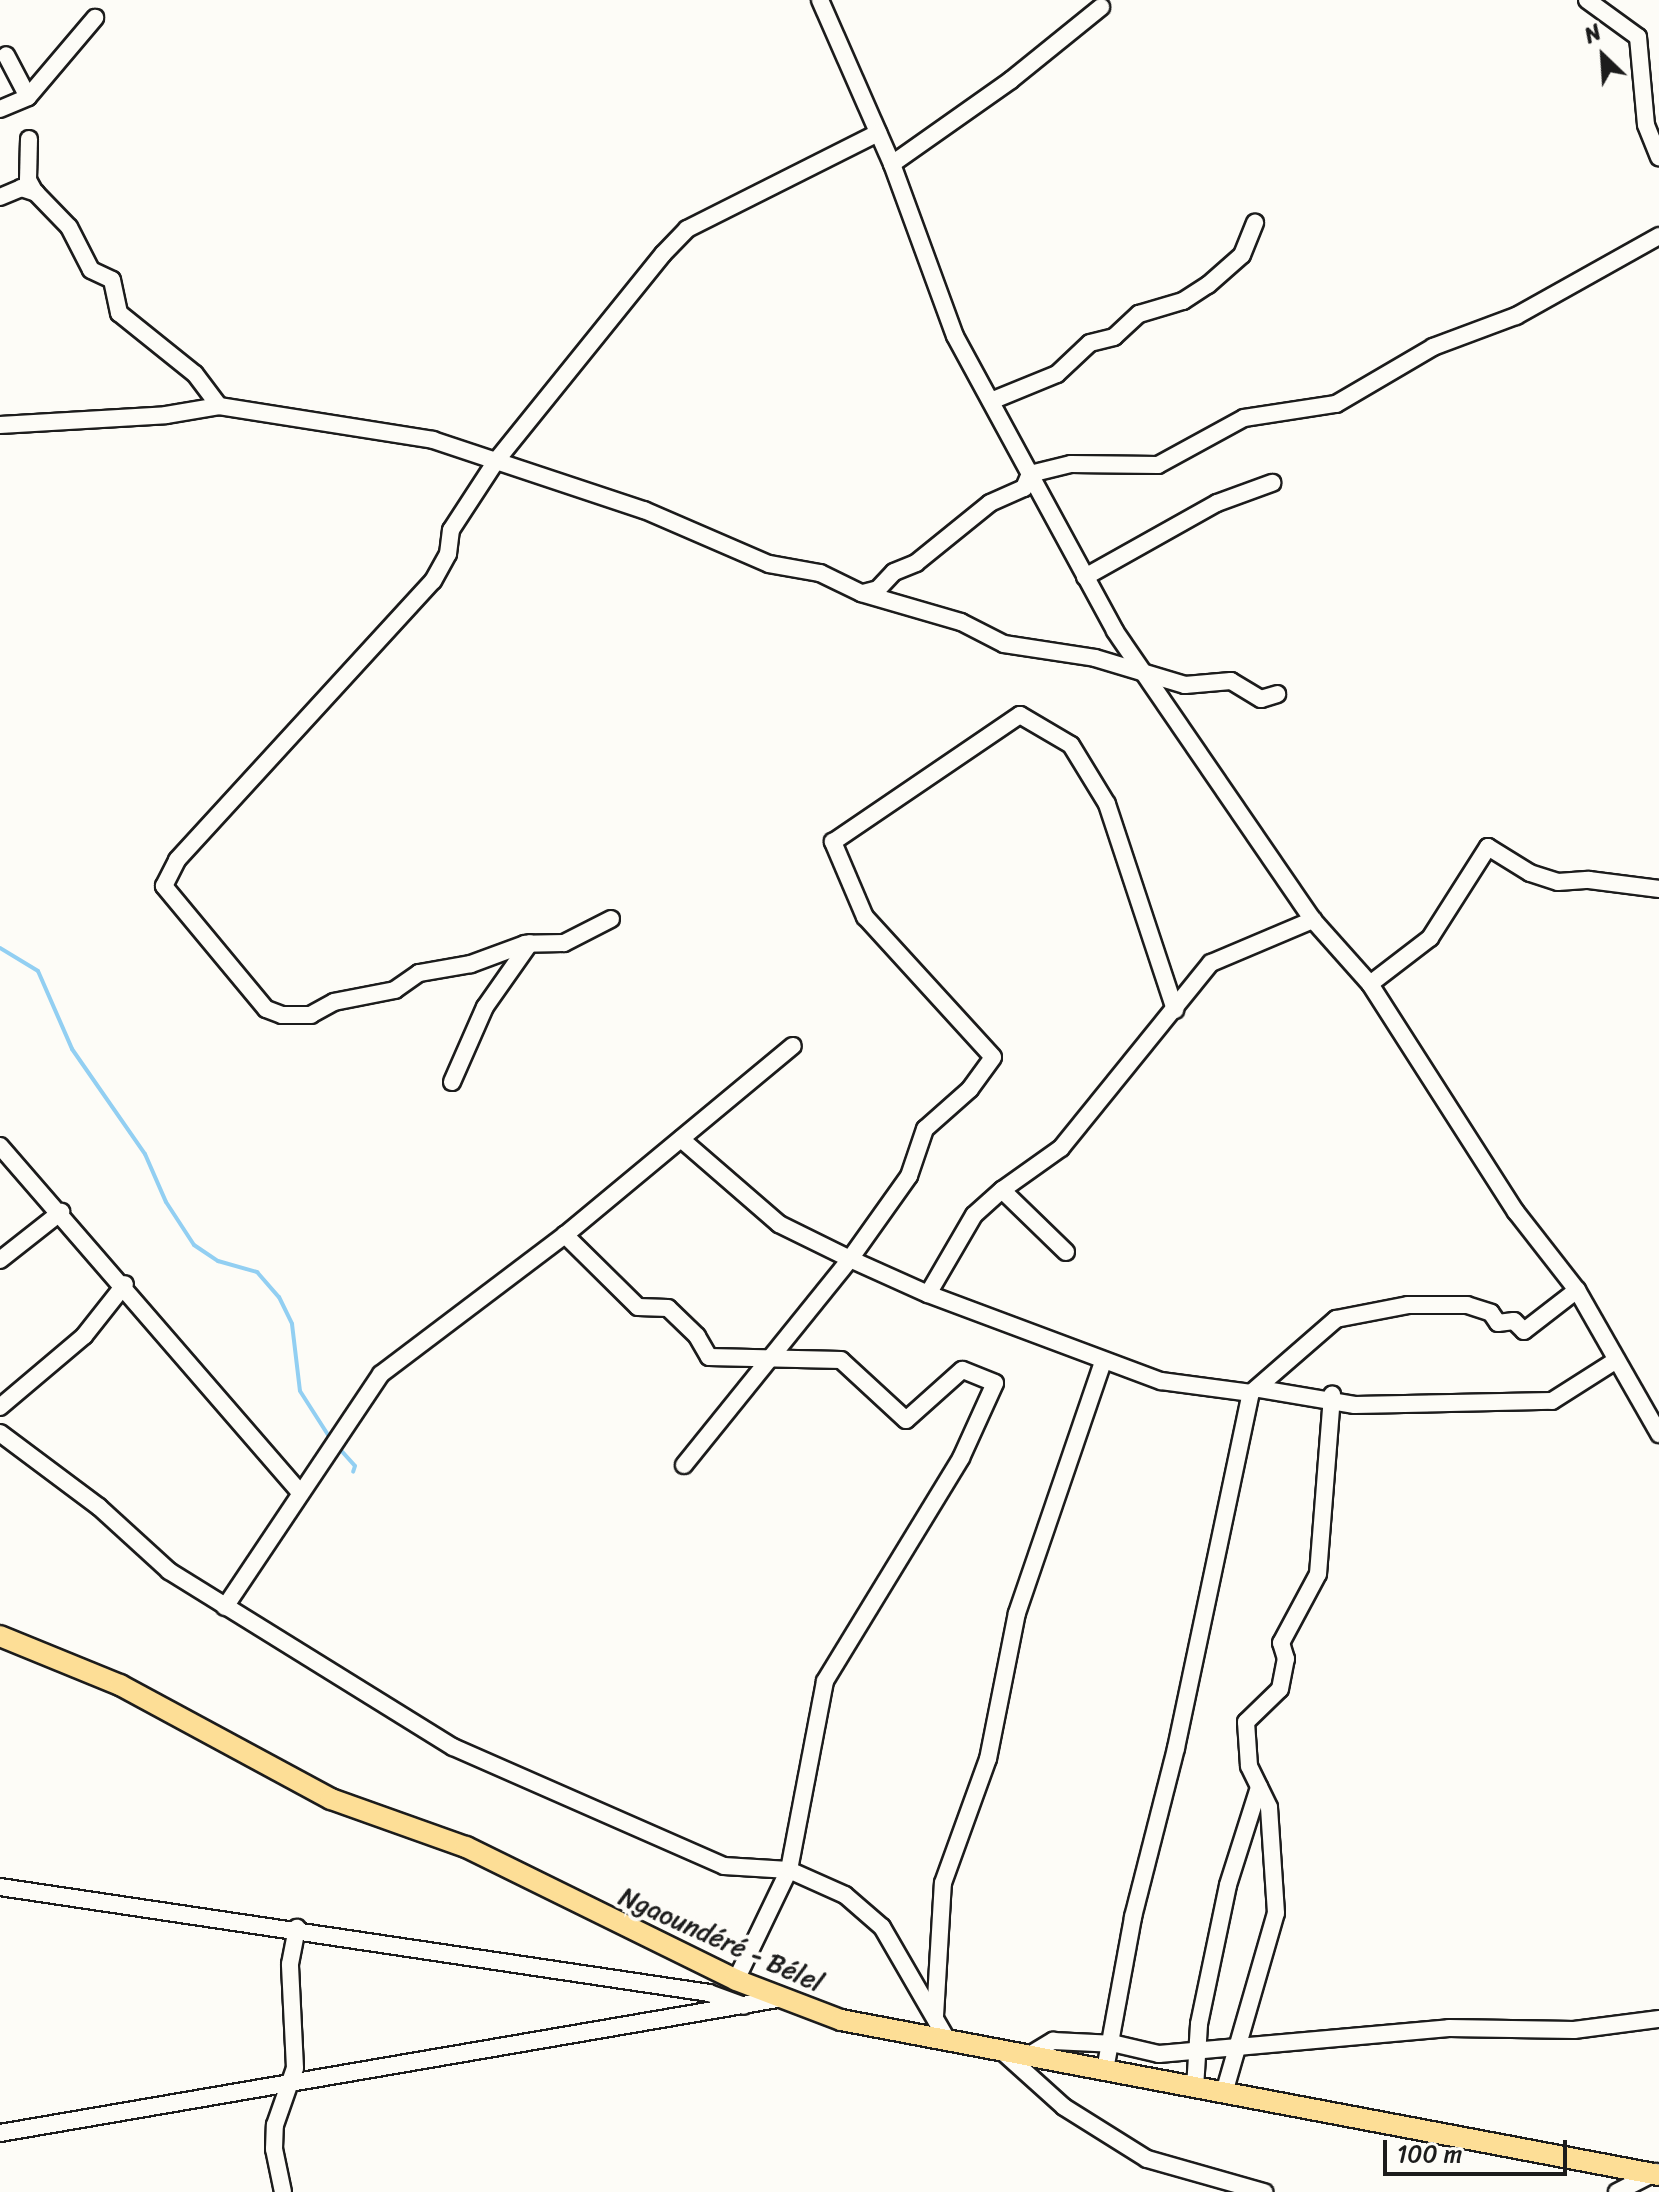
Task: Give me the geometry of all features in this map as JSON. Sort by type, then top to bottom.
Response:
[{"type":"main road","name":"Ngaoundéré - Bélel","points":[[0,1636],[120,1685],[331,1799],[466,1847],[777,1999],[841,2020],[945,2036],[1003,2052],[1031,2054],[1195,2088],[1658,2172]]},
{"type":"street","points":[[820,0],[892,164],[955,336],[1085,577],[1141,672],[1313,920],[1370,984],[1501,1191],[1577,1290],[1659,1434]]},
{"type":"street","points":[[1587,0],[1638,37],[1646,125],[1659,158]]},
{"type":"street","points":[[892,164],[1011,80],[1101,7]]},
{"type":"street","points":[[0,109],[28,97],[95,18]]},
{"type":"street","points":[[6,55],[28,97]]},
{"type":"street","points":[[611,919],[564,943],[530,943],[471,964],[419,973],[395,990],[334,1002],[311,1015],[282,1015],[266,1009],[164,886],[177,860],[433,581],[448,554],[451,530],[496,461],[687,229],[878,133]]},
{"type":"street","points":[[29,139],[28,180],[34,191],[69,227],[91,270],[112,280],[113,300],[128,323],[195,374],[219,406]]},
{"type":"street","points":[[0,197],[21,188],[34,191]]},
{"type":"street","points":[[991,401],[1057,374],[1090,343],[1114,337],[1139,314],[1183,301],[1208,285],[1242,255],[1255,223]]},
{"type":"street","points":[[1030,474],[1071,464],[1158,465],[1244,418],[1336,404],[1433,347],[1557,296],[1659,236]]},
{"type":"street","points":[[0,425],[166,415],[219,406],[433,440],[644,510],[769,564],[820,573],[861,593],[961,622],[1004,644],[1095,658],[1185,685],[1231,681],[1261,699],[1277,694]]},
{"type":"street","points":[[861,593],[878,589],[990,503],[1024,488],[1030,474]]},
{"type":"street","points":[[1085,577],[1217,503],[1272,483]]},
{"type":"street","points":[[684,1465],[850,1259],[909,1176],[925,1129],[970,1089],[993,1057],[865,917],[833,842],[1020,715],[1071,745],[1107,804],[1175,1010]]},
{"type":"street","points":[[1370,984],[1430,938],[1488,847],[1530,873],[1558,882],[1589,880],[1659,889]]},
{"type":"street","points":[[928,1294],[974,1215],[1002,1190],[1061,1148],[1130,1057],[1175,1010],[1211,963],[1313,920]]},
{"type":"street","points":[[452,1082],[485,1007],[530,943]]},
{"type":"street","points":[[225,1607],[299,1491],[381,1374],[565,1235],[793,1046]]},
{"type":"street","points":[[681,1139],[779,1224],[928,1294],[1152,1379],[1332,1398],[1355,1405],[1552,1401],[1615,1361]]},
{"type":"street","points":[[0,1146],[125,1284],[299,1491]]},
{"type":"street","points":[[1002,1190],[1066,1252]]},
{"type":"street","points":[[0,1260],[61,1212]]},
{"type":"street","points":[[565,1235],[638,1307],[668,1308],[697,1336],[709,1357],[841,1360],[906,1420],[962,1370],[995,1383],[961,1458],[825,1681],[789,1870],[736,1980]]},
{"type":"street","points":[[0,1407],[84,1336],[125,1284]]},
{"type":"street","points":[[1105,2070],[1133,1917],[1176,1748],[1256,1391],[1336,1319],[1408,1305],[1467,1305],[1491,1313],[1498,1323],[1514,1321],[1524,1331],[1577,1290]]},
{"type":"street","points":[[934,2018],[943,1883],[988,1759],[1017,1613],[1103,1362]]},
{"type":"street","points":[[1224,2093],[1276,1913],[1269,1807],[1249,1766],[1246,1722],[1280,1689],[1286,1659],[1281,1643],[1318,1574],[1332,1398]]},
{"type":"street","points":[[0,1433],[99,1507],[169,1571],[354,1688],[493,1766],[724,1866],[789,1870],[845,1895],[882,1927],[945,2036]]},
{"type":"street","points":[[1195,2088],[1197,2051],[1228,1885],[1259,1787]]},
{"type":"street","points":[[0,1887],[297,1928],[709,1993],[747,2007]]},
{"type":"street","points":[[283,2192],[275,2133],[291,2083],[295,2059],[290,1964],[297,1928]]},
{"type":"street","points":[[0,2133],[747,2007],[777,1999]]},
{"type":"street","points":[[1031,2054],[1053,2041],[1110,2043],[1159,2054],[1449,2028],[1574,2030],[1659,2019]]},
{"type":"street","points":[[1003,2052],[1064,2107],[1147,2159],[1264,2192]]},
{"type":"street","points":[[1617,2192],[1658,2172]]},
{"type":"waterway","points":[[0,948],[38,971],[72,1049],[145,1154],[166,1202],[194,1245],[218,1261],[257,1272],[279,1297],[292,1324],[300,1391],[332,1441]]},
{"type":"waterway","points":[[338,1447],[355,1466],[353,1472]]}]
